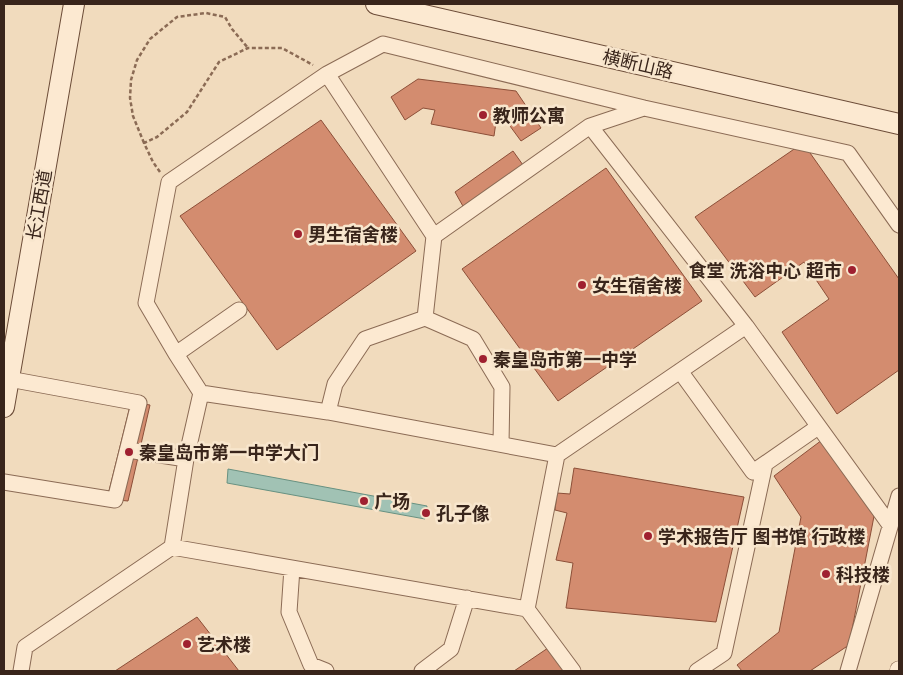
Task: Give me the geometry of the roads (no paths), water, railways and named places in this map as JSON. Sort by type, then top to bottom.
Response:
[{"type":"main road","name":"长江西道","points":[[4,407],[74,4]]},
{"type":"main road","name":"横断山路","points":[[376,4],[899,124]]},
{"type":"street","points":[[172,547],[186,459],[201,393],[146,303],[169,182],[327,74],[383,44],[644,108],[848,153],[899,224]]},
{"type":"street","points":[[327,74],[434,236],[425,318]]},
{"type":"street","points":[[434,236],[590,126],[644,108]]},
{"type":"street","points":[[590,126],[746,326],[890,526]]},
{"type":"street","points":[[176,354],[239,310]]},
{"type":"street","points":[[328,412],[335,384],[365,339],[425,318],[472,339],[478,347],[502,387],[501,444]]},
{"type":"street","points":[[527,609],[556,455],[746,326]]},
{"type":"street","points":[[680,371],[753,472],[818,427]]},
{"type":"street","points":[[4,482],[115,500],[139,403],[8,379]]},
{"type":"street","points":[[201,393],[328,412],[556,455]]},
{"type":"street","points":[[128,450],[186,459]]},
{"type":"street","points":[[697,671],[724,653],[766,464]]},
{"type":"street","points":[[848,671],[899,496]]},
{"type":"street","points":[[21,671],[25,647],[172,547],[527,609],[573,671]]},
{"type":"street","points":[[292,568],[289,612],[311,665],[326,671]]},
{"type":"street","points":[[422,671],[451,649],[467,598]]},
{"type":"place","name":"教师公寓","points":[[483,115]]},
{"type":"place","name":"男生宿舍楼","points":[[298,234]]},
{"type":"place","name":"食堂 洗浴中心 超市","points":[[852,270]]},
{"type":"place","name":"女生宿舍楼","points":[[582,285]]},
{"type":"place","name":"秦皇岛市第一中学","points":[[483,359]]},
{"type":"place","name":"秦皇岛市第一中学大门","points":[[129,452]]},
{"type":"place","name":"广场","points":[[364,501]]},
{"type":"place","name":"孔子像","points":[[426,513]]},
{"type":"place","name":"学术报告厅 图书馆 行政楼","points":[[648,536]]},
{"type":"place","name":"科技楼","points":[[826,574]]},
{"type":"place","name":"艺术楼","points":[[187,644]]}]
